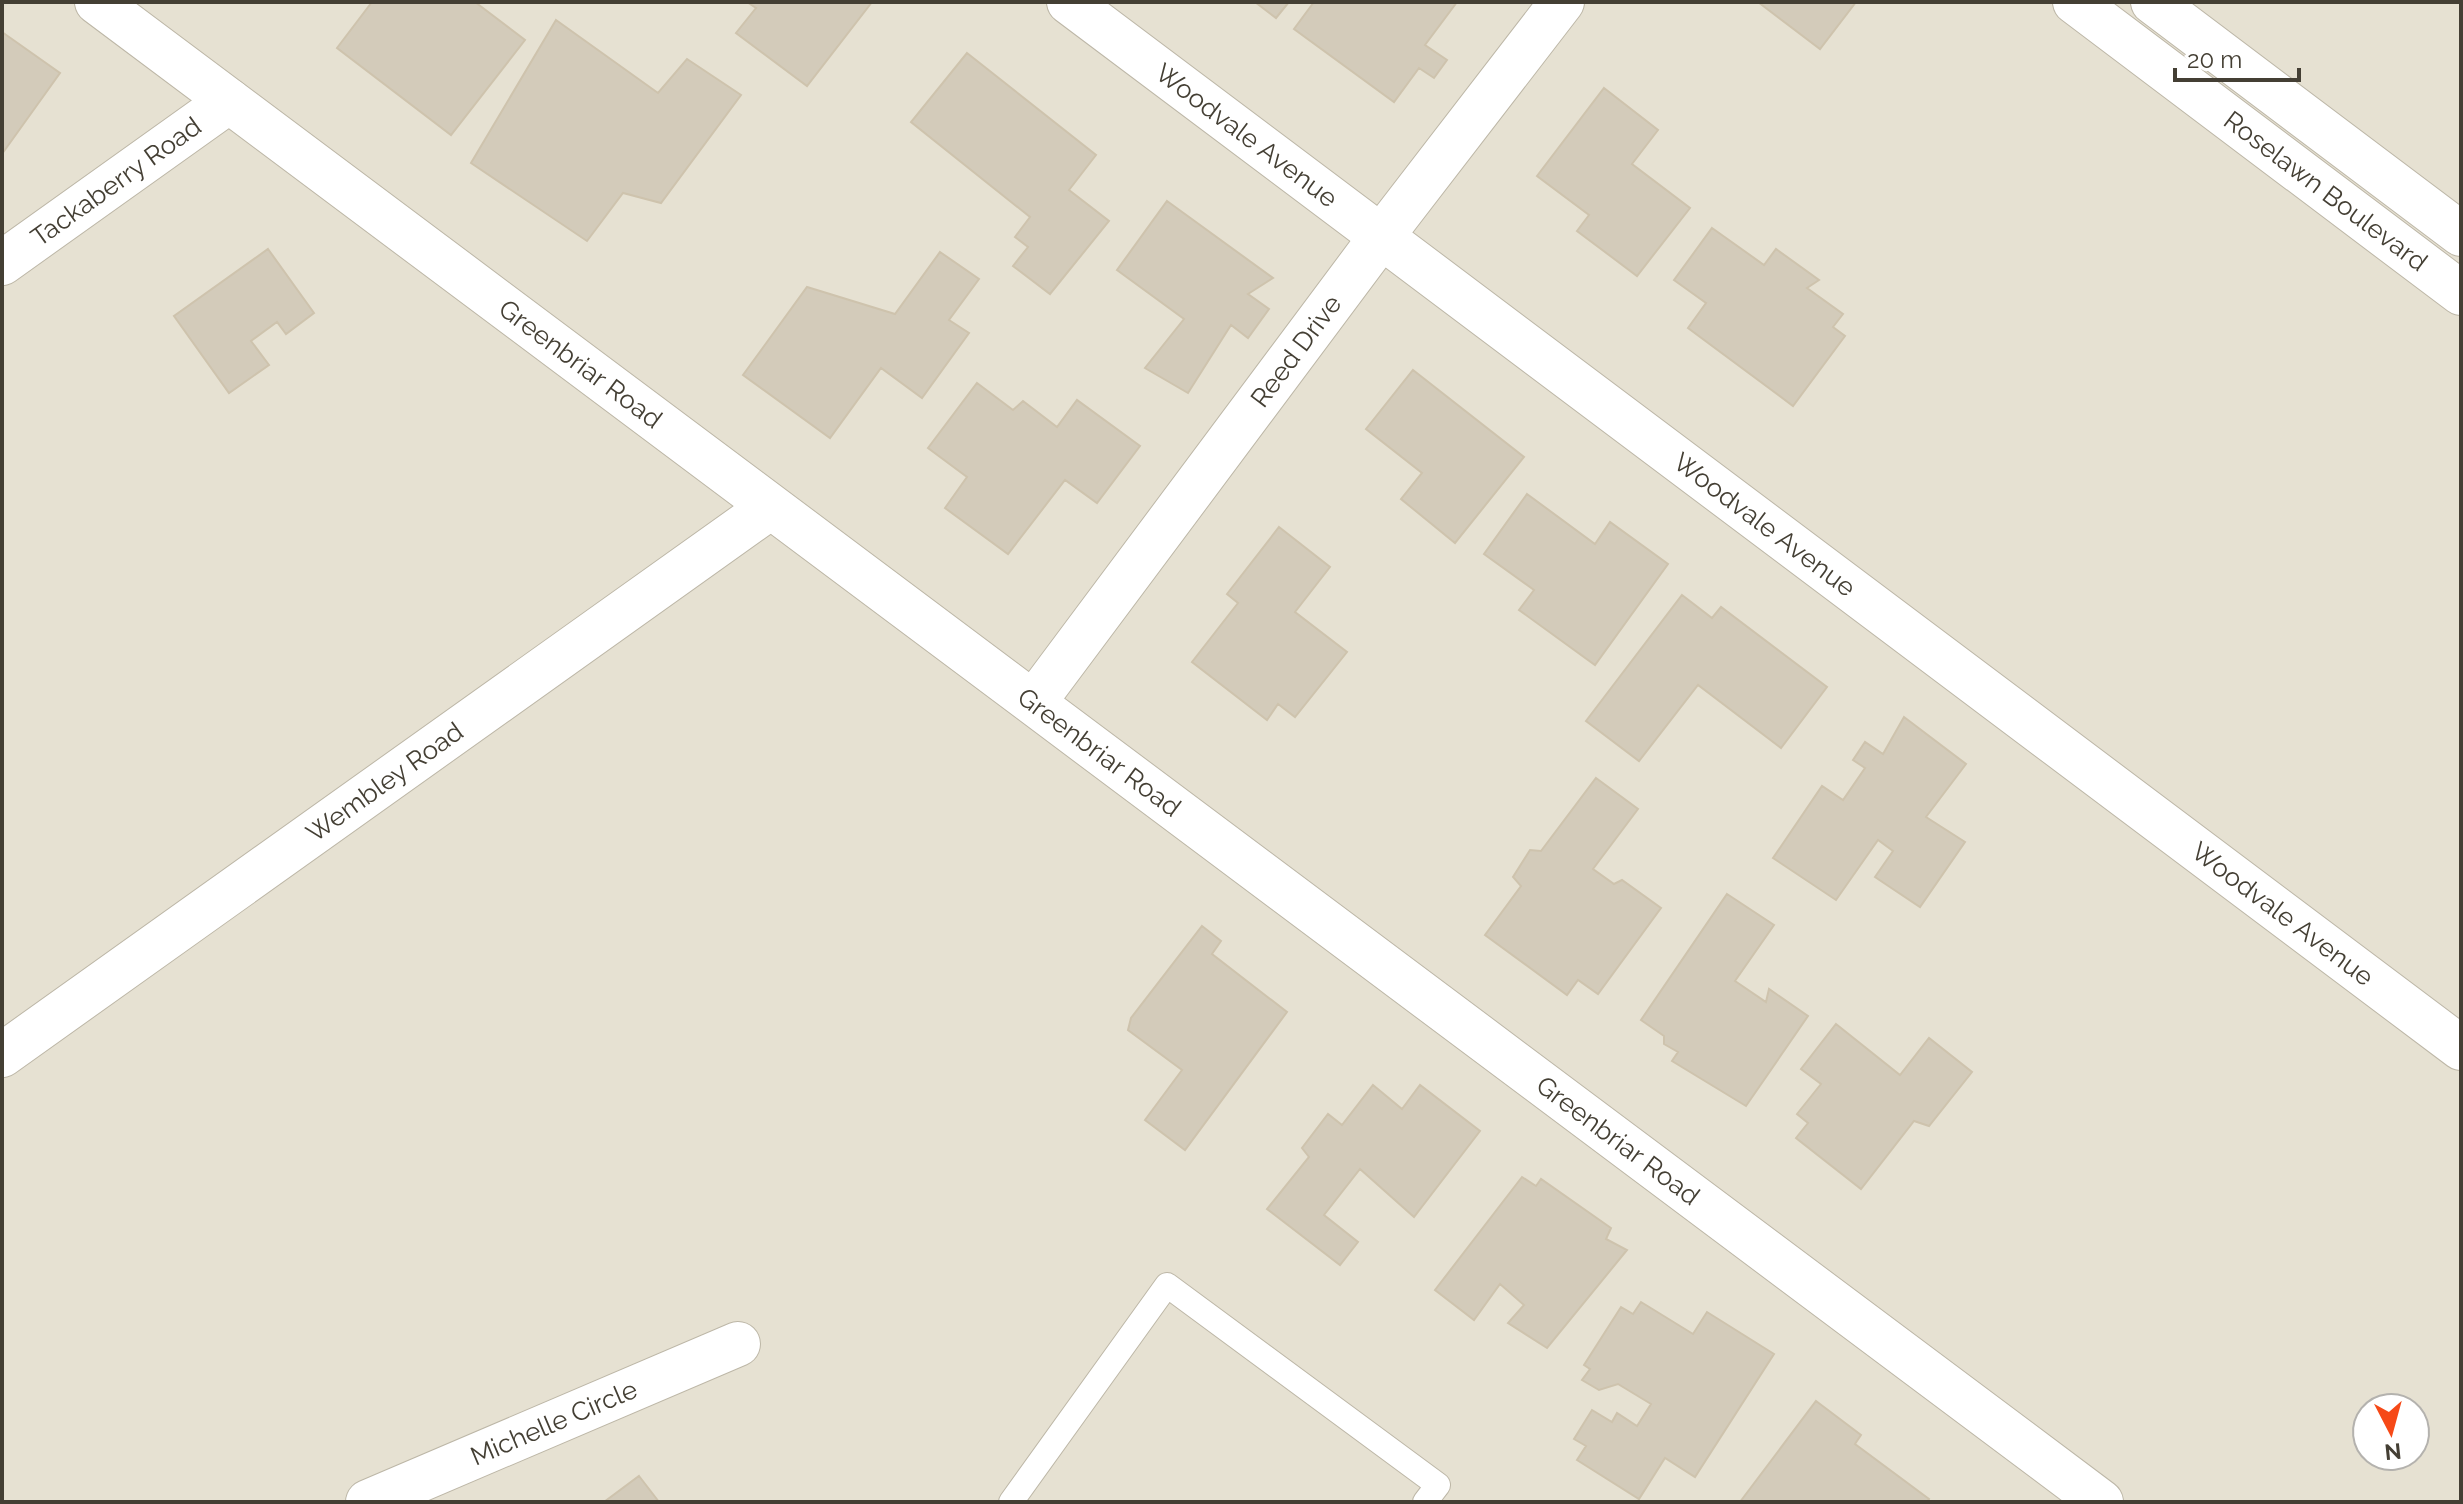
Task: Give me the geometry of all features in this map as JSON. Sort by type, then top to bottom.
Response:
[{"type":"street","name":"Greenbriar Road","points":[[97,2],[769,508],[1034,702],[2101,1502]]},
{"type":"street","name":"Woodvale Avenue","points":[[1069,2],[2461,1048]]},
{"type":"street","name":"Reed Drive","points":[[1034,702],[1381,237],[1562,2]]},
{"type":"street","name":"Roselawn Boulevard","points":[[2075,2],[2461,293]]},
{"type":"street","name":"Roselawn Boulevard","points":[[2161,8],[2461,234]]},
{"type":"street","points":[[2140,51],[2161,8]]},
{"type":"street","name":"Tackaberry Road","points":[[2,263],[229,101]]},
{"type":"street","name":"Wembley Road","points":[[2,1055],[769,508]]},
{"type":"street","name":"Michelle Circle","points":[[368,1502],[738,1344]]},
{"type":"lane","points":[[1011,1502],[1167,1285],[1438,1485],[1425,1502]]},
{"type":"shaded area","points":[[2,2],[2461,2],[2461,1502],[2,1502]]},
{"type":"building","points":[[372,2],[475,2],[525,40],[451,135],[337,48]]},
{"type":"building","points":[[747,2],[872,2],[807,86],[736,33],[756,8]]},
{"type":"building","points":[[1255,2],[1289,2],[1276,18]]},
{"type":"building","points":[[1314,2],[1457,2],[1425,45],[1447,60],[1434,78],[1419,68],[1394,102],[1294,29]]},
{"type":"building","points":[[1758,2],[1856,2],[1820,49]]},
{"type":"building","points":[[556,20],[658,93],[687,59],[741,95],[661,203],[623,193],[587,241],[471,163]]},
{"type":"building","points":[[2,32],[60,73],[2,154]]},
{"type":"building","points":[[967,53],[1096,155],[1069,190],[1109,221],[1050,294],[1013,266],[1028,247],[1015,237],[1030,217],[911,122]]},
{"type":"building","points":[[1604,88],[1658,130],[1632,164],[1690,208],[1637,276],[1577,231],[1589,215],[1537,176]]},
{"type":"building","points":[[1167,201],[1273,278],[1248,294],[1269,309],[1248,338],[1231,325],[1188,393],[1145,368],[1184,319],[1117,270]]},
{"type":"building","points":[[1712,228],[1764,265],[1776,249],[1819,280],[1807,288],[1843,314],[1833,327],[1845,336],[1793,406],[1688,328],[1706,303],[1674,280]]},
{"type":"building","points":[[268,249],[314,313],[286,334],[277,322],[251,341],[269,365],[229,393],[174,316]]},
{"type":"building","points":[[940,252],[979,279],[949,320],[969,333],[922,398],[881,368],[830,438],[743,375],[807,287],[895,314]]},
{"type":"building","points":[[1413,370],[1524,457],[1455,543],[1401,499],[1422,473],[1366,429]]},
{"type":"building","points":[[977,383],[1013,410],[1023,401],[1057,427],[1077,400],[1140,446],[1097,503],[1065,480],[1008,554],[945,508],[967,477],[928,448]]},
{"type":"building","points":[[1527,494],[1595,544],[1610,522],[1668,564],[1595,665],[1519,610],[1534,590],[1484,554]]},
{"type":"building","points":[[1279,527],[1330,567],[1295,612],[1347,652],[1295,717],[1278,704],[1267,720],[1192,662],[1238,603],[1227,594]]},
{"type":"building","points":[[1682,595],[1712,618],[1721,607],[1827,687],[1781,748],[1698,685],[1639,761],[1586,721]]},
{"type":"building","points":[[1904,717],[1966,764],[1926,817],[1965,842],[1920,907],[1875,877],[1893,851],[1878,840],[1836,900],[1773,858],[1822,786],[1843,800],[1865,768],[1853,760],[1865,742],[1883,754]]},
{"type":"building","points":[[1596,778],[1638,809],[1593,869],[1614,884],[1622,880],[1661,908],[1598,994],[1578,980],[1567,995],[1485,935],[1521,886],[1513,877],[1530,850],[1541,851]]},
{"type":"building","points":[[1727,894],[1774,925],[1735,981],[1766,1002],[1769,989],[1808,1016],[1746,1106],[1672,1061],[1678,1052],[1664,1044],[1664,1036],[1641,1020]]},
{"type":"building","points":[[1202,926],[1221,941],[1212,954],[1287,1012],[1185,1150],[1145,1120],[1182,1070],[1128,1030],[1131,1018]]},
{"type":"building","points":[[1836,1024],[1900,1075],[1929,1038],[1972,1072],[1929,1126],[1914,1121],[1861,1189],[1796,1138],[1808,1123],[1797,1114],[1821,1084],[1801,1069]]},
{"type":"building","points":[[1373,1085],[1402,1109],[1420,1085],[1480,1131],[1414,1217],[1360,1169],[1324,1215],[1358,1242],[1340,1265],[1267,1209],[1309,1157],[1302,1148],[1328,1114],[1342,1125]]},
{"type":"building","points":[[1522,1177],[1536,1186],[1541,1179],[1611,1228],[1606,1239],[1627,1250],[1547,1348],[1508,1323],[1524,1305],[1500,1284],[1474,1320],[1435,1290]]},
{"type":"building","points":[[1641,1302],[1693,1334],[1707,1312],[1774,1354],[1695,1477],[1665,1458],[1639,1499],[1577,1460],[1586,1446],[1574,1439],[1592,1410],[1612,1422],[1617,1413],[1637,1426],[1651,1404],[1618,1384],[1599,1390],[1582,1380],[1590,1369],[1584,1365],[1621,1307],[1633,1314]]},
{"type":"building","points":[[1816,1401],[1861,1435],[1855,1444],[1929,1499],[1927,1502],[1740,1502]]},
{"type":"building","points":[[639,1476],[659,1502],[604,1502]]}]
